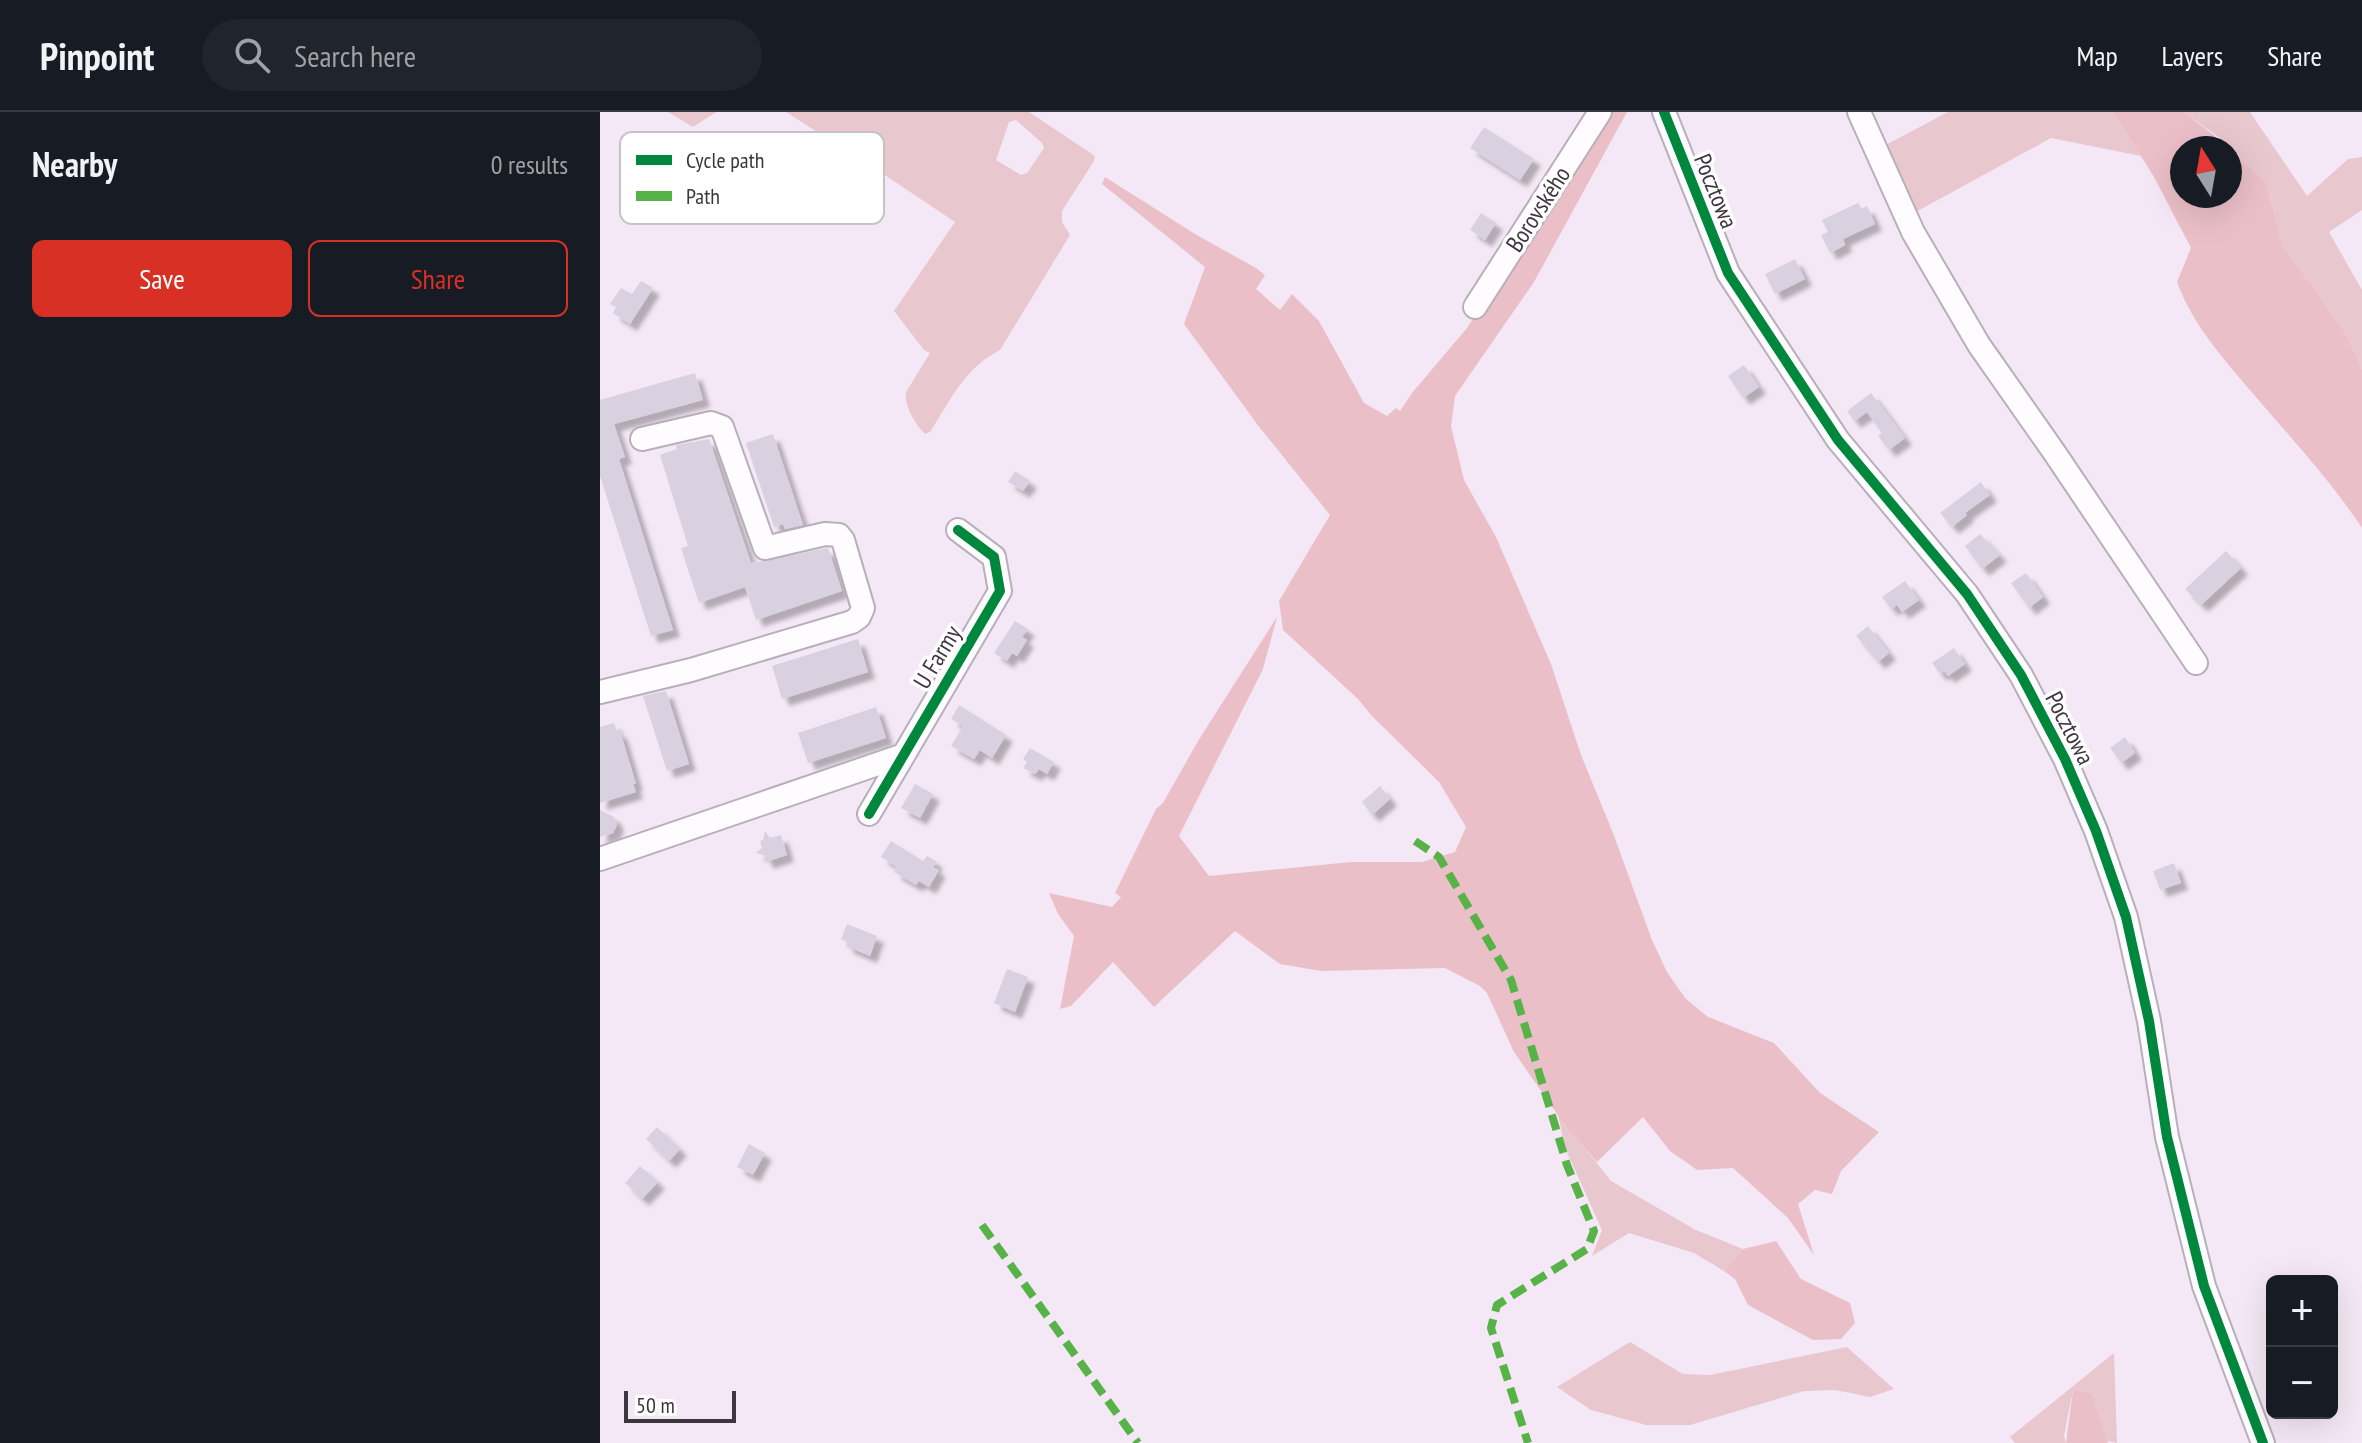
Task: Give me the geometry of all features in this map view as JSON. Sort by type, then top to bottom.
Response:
[{"type":"street","name":"Borovského","points":[[1475,307],[1600,112]]},
{"type":"street","name":"Pocztowa","points":[[1664,112],[1728,273],[1838,440],[1967,594],[2021,675],[2065,759],[2096,831],[2126,917],[2149,1021],[2167,1137],[2204,1286],[2263,1443]]},
{"type":"street","points":[[1859,112],[1913,232],[1979,345],[2196,663]]},
{"type":"street","points":[[600,692],[691,670],[852,622],[859,617],[863,608],[839,535],[825,534],[765,548],[722,427],[711,423],[642,439]]},
{"type":"street","name":"U Farmy","points":[[869,814],[1000,591],[994,557],[958,530]]},
{"type":"street","points":[[600,859],[901,756]]},
{"type":"shaded area","points":[[668,112],[716,112],[693,127]]},
{"type":"shaded area","points":[[786,112],[1029,112],[1095,156],[1062,211],[1062,222],[1070,235],[1000,350],[968,375],[930,432],[925,434],[911,414],[906,392],[930,353],[924,350],[894,311],[955,222],[884,174],[884,132],[817,132]],"holes":[[[1016,120],[1044,148],[1027,173],[1021,175],[996,160],[1009,122]]]},
{"type":"shaded area","points":[[1607,112],[1627,112],[1534,282],[1455,396],[1451,426],[1464,480],[1496,537],[1551,664],[1581,755],[1667,972],[1685,998],[1708,1017],[1774,1043],[1820,1093],[1879,1132],[1841,1171],[1832,1194],[1815,1190],[1798,1204],[1814,1255],[1788,1218],[1733,1168],[1697,1170],[1670,1151],[1643,1117],[1597,1162],[1562,1121],[1514,1052],[1487,993],[1480,986],[1445,968],[1321,971],[1280,964],[1235,931],[1154,1007],[1113,962],[1071,1006],[1060,1009],[1074,936],[1058,914],[1049,893],[1112,907],[1121,897],[1115,893],[1156,809],[1163,803],[1198,741],[1277,617],[1263,669],[1179,836],[1209,876],[1351,862],[1422,862],[1455,852],[1466,827],[1439,782],[1358,699],[1283,630],[1279,601],[1330,515],[1257,424],[1184,324],[1205,267],[1102,184],[1105,177],[1256,268],[1265,275],[1256,289],[1280,310],[1292,294],[1319,321],[1364,403],[1387,416],[1396,408],[1400,411],[1467,328]]},
{"type":"shaded area","points":[[1948,112],[2113,112],[2141,156],[2051,138],[1914,213],[1882,147]]},
{"type":"shaded area","points":[[2113,112],[2184,112],[2215,136],[2170,136],[2170,208]]},
{"type":"shaded area","points":[[2184,112],[2250,112],[2307,196],[2348,159],[2362,157],[2362,210],[2329,232],[2362,290],[2362,369],[2347,335],[2282,244],[2266,183],[2242,160],[2242,136],[2217,136]]},
{"type":"shaded area","points":[[2242,160],[2266,183],[2282,244],[2347,335],[2362,369],[2362,528],[2322,474],[2199,325],[2177,282],[2191,248],[2170,208],[2242,208]]},
{"type":"shaded area","points":[[1558,1114],[1611,1181],[1696,1230],[1743,1249],[1724,1271],[1694,1253],[1629,1233],[1592,1256],[1602,1230],[1565,1148]]},
{"type":"shaded area","points":[[1776,1241],[1801,1279],[1850,1303],[1855,1323],[1841,1339],[1813,1340],[1748,1305],[1735,1279],[1724,1271],[1743,1249]]},
{"type":"shaded area","points":[[1630,1342],[1683,1374],[1710,1375],[1847,1347],[1894,1389],[1870,1397],[1835,1390],[1804,1391],[1690,1425],[1646,1425],[1591,1410],[1557,1387]]},
{"type":"shaded area","points":[[2114,1353],[2117,1443],[2107,1441],[2092,1393],[2073,1390],[2064,1436],[2066,1443],[2015,1443],[2010,1437]]},
{"type":"shaded area","points":[[2073,1390],[2092,1393],[2108,1443],[2066,1443]]},
{"type":"building","points":[[1484,127],[1534,159],[1520,180],[1470,148]]},
{"type":"building","points":[[1858,203],[1862,209],[1867,206],[1875,224],[1843,239],[1845,245],[1830,253],[1821,235],[1828,232],[1822,220]]},
{"type":"building","points":[[1481,213],[1496,223],[1485,240],[1470,230]]},
{"type":"building","points":[[1795,259],[1805,279],[1775,294],[1765,274]]},
{"type":"building","points":[[641,281],[653,288],[630,324],[613,313],[616,307],[610,304],[621,288],[632,294]]},
{"type":"building","points":[[1744,365],[1759,387],[1743,398],[1728,376]]},
{"type":"building","points":[[695,373],[703,400],[614,424],[625,457],[619,459],[673,630],[651,636],[600,476],[600,400]]},
{"type":"building","points":[[1871,393],[1905,438],[1889,450],[1878,436],[1882,433],[1867,412],[1854,421],[1847,411]]},
{"type":"building","points":[[773,434],[803,525],[785,529],[783,524],[774,527],[746,443]]},
{"type":"building","points":[[709,439],[751,563],[828,548],[842,591],[756,620],[745,587],[699,603],[681,548],[688,546],[660,455],[677,449],[676,445]]},
{"type":"building","points":[[1015,471],[1030,481],[1023,491],[1008,482]]},
{"type":"building","points":[[1981,482],[1990,495],[1952,527],[1940,513]]},
{"type":"building","points":[[1980,534],[2000,555],[1982,569],[1965,546]]},
{"type":"building","points":[[2226,551],[2241,568],[2201,605],[2185,589]]},
{"type":"building","points":[[2026,573],[2043,597],[2029,608],[2011,583]]},
{"type":"building","points":[[1905,581],[1919,600],[1902,612],[1897,605],[1891,609],[1882,597]]},
{"type":"building","points":[[1015,621],[1028,629],[1022,637],[1027,640],[1017,656],[1012,653],[1007,661],[994,653]]},
{"type":"building","points":[[1868,626],[1889,653],[1878,662],[1856,636]]},
{"type":"building","points":[[858,639],[868,672],[782,699],[772,666]]},
{"type":"building","points":[[1954,648],[1965,664],[1948,676],[1944,671],[1940,674],[1932,663]]},
{"type":"building","points":[[666,691],[689,764],[667,771],[643,696]]},
{"type":"building","points":[[959,705],[1006,735],[992,758],[980,750],[974,759],[951,746],[963,726],[951,719]]},
{"type":"building","points":[[876,707],[886,738],[808,763],[798,733]]},
{"type":"building","points":[[614,723],[617,732],[620,731],[636,792],[600,803],[600,727]]},
{"type":"building","points":[[2125,737],[2135,753],[2121,763],[2110,748]]},
{"type":"building","points":[[1030,748],[1054,762],[1047,774],[1039,769],[1035,774],[1023,768],[1027,762],[1023,759]]},
{"type":"building","points":[[915,784],[933,794],[920,818],[901,808]]},
{"type":"building","points":[[1380,786],[1390,799],[1372,815],[1362,802]]},
{"type":"building","points":[[600,810],[614,817],[617,825],[613,833],[600,837]]},
{"type":"building","points":[[765,831],[770,838],[781,835],[787,855],[766,862],[764,855],[756,853],[762,848],[760,841]]},
{"type":"building","points":[[891,841],[923,861],[927,856],[936,861],[933,867],[939,870],[929,887],[919,881],[916,885],[894,872],[897,867],[881,857]]},
{"type":"building","points":[[2174,863],[2181,883],[2160,890],[2153,871]]},
{"type":"building","points":[[847,924],[877,936],[870,956],[846,946],[847,942],[841,939]]},
{"type":"building","points":[[1007,969],[1028,977],[1015,1012],[994,1003]]},
{"type":"building","points":[[657,1127],[680,1149],[669,1161],[646,1139]]},
{"type":"building","points":[[749,1144],[765,1153],[753,1175],[737,1167]]},
{"type":"building","points":[[640,1166],[658,1182],[642,1199],[625,1183]]},
{"type":"marked path","points":[[1415,841],[1439,857],[1511,980],[1567,1165],[1594,1231],[1587,1249],[1497,1305],[1491,1328],[1528,1443]]},
{"type":"marked path","points":[[982,1225],[1138,1443]]},
{"type":"cycle path","points":[[1664,112],[1728,273],[1838,440],[1967,594],[2021,675],[2065,759],[2096,831],[2126,917],[2149,1021],[2167,1137],[2204,1286],[2263,1443]]},
{"type":"cycle path","points":[[869,814],[1000,591],[994,557],[958,530]]}]
